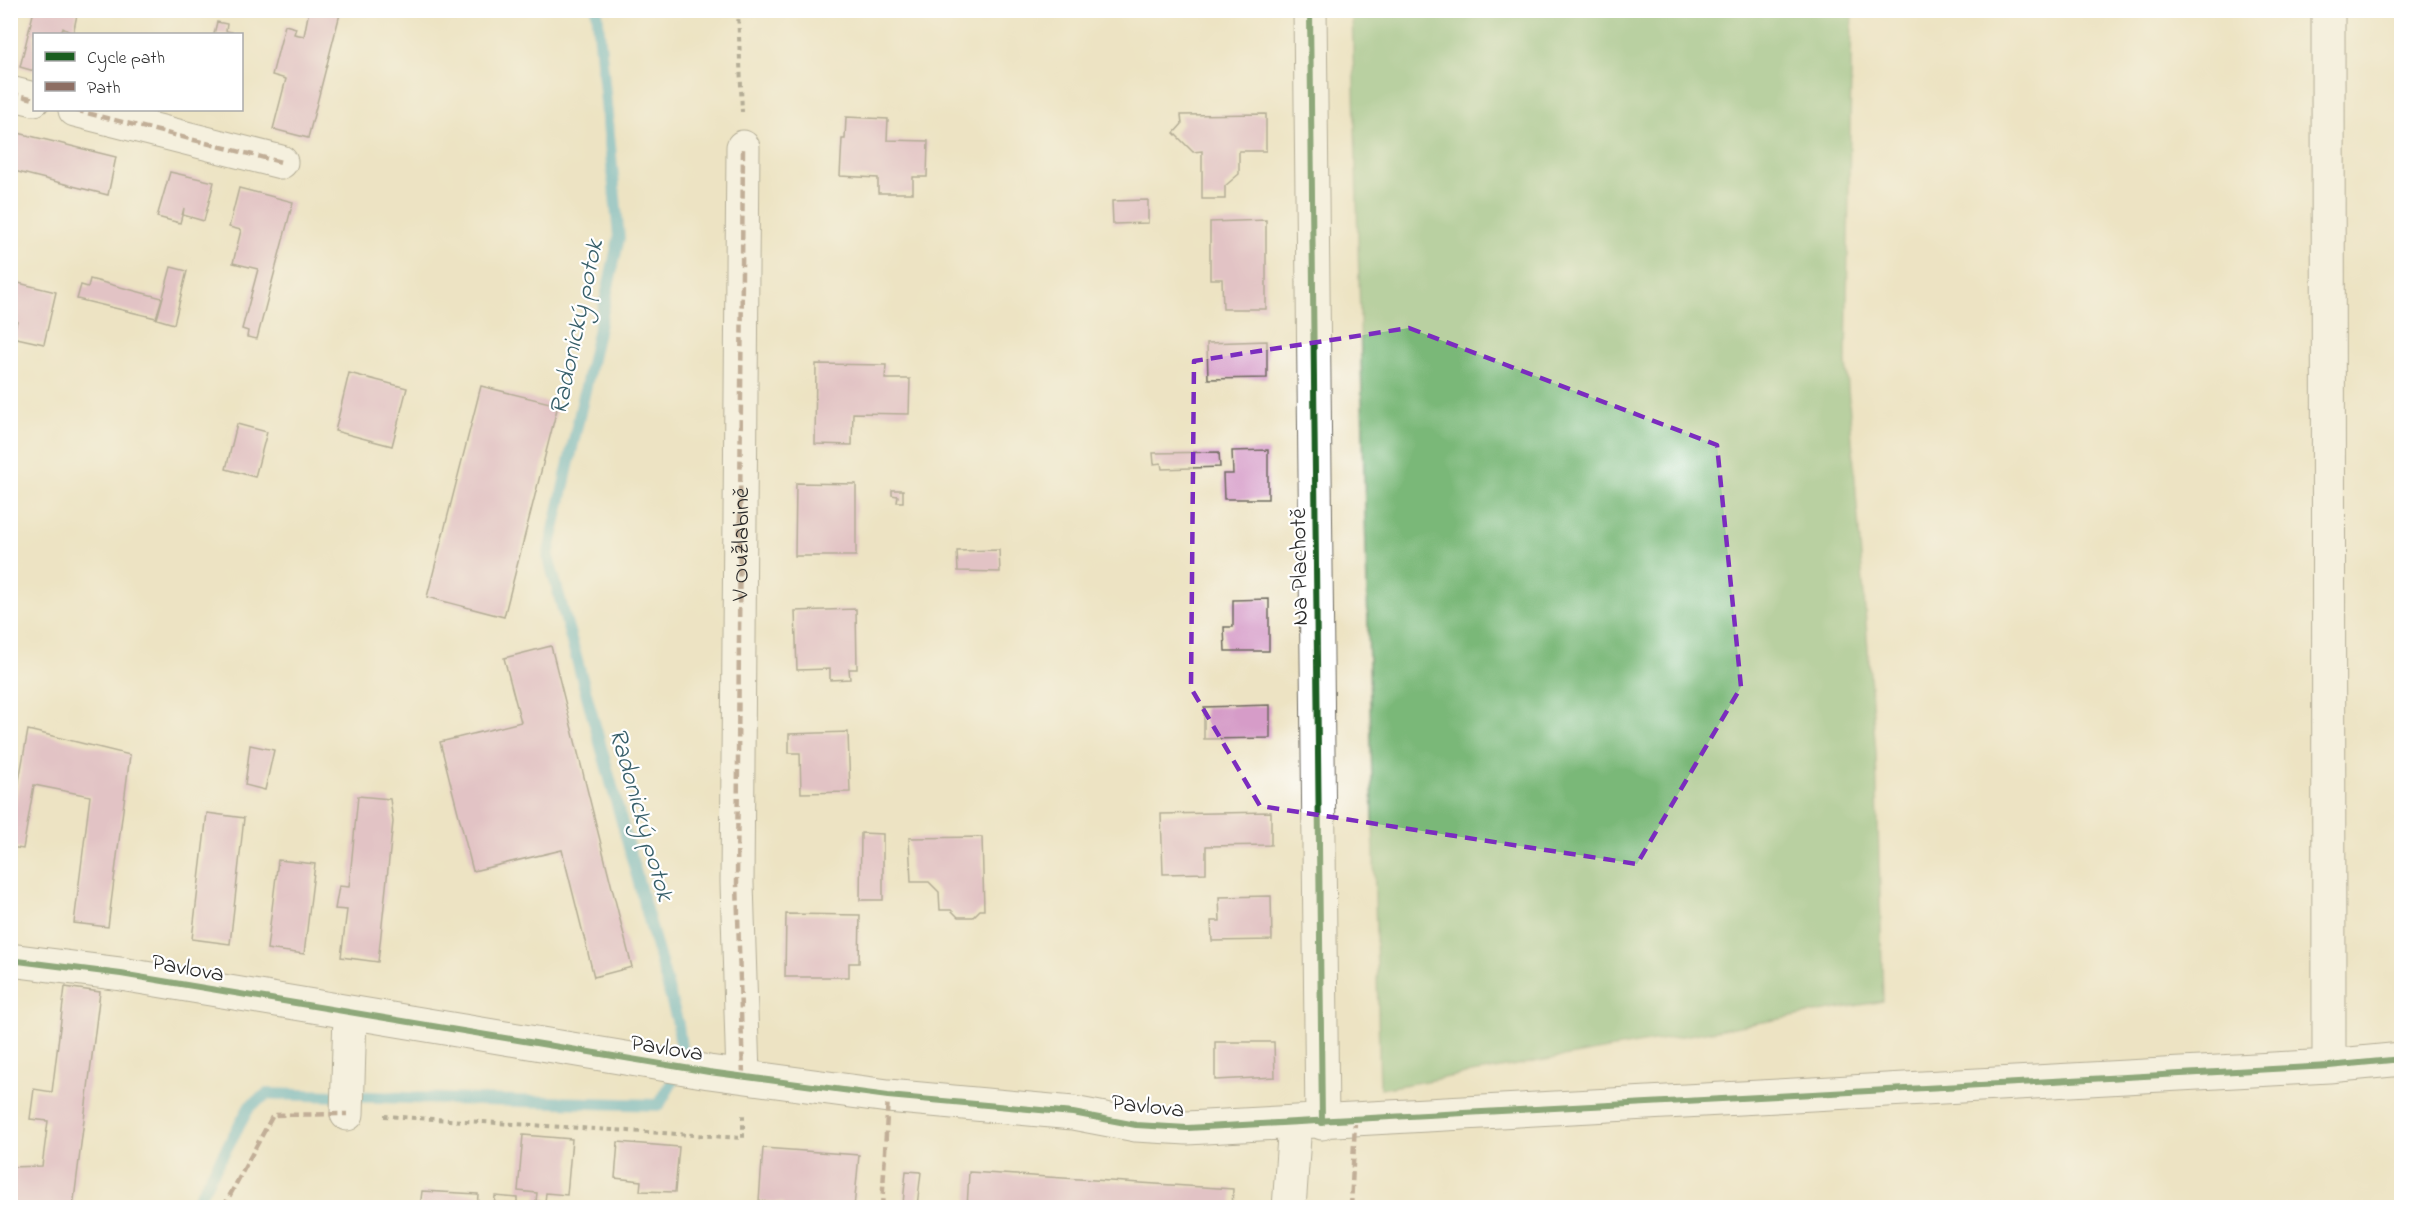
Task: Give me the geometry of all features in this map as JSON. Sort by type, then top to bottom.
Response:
[{"type":"street","name":"Na Plachotě","points":[[1289,1208],[1308,1123],[1310,10]]},
{"type":"street","points":[[2328,10],[2329,1066]]},
{"type":"street","points":[[10,93],[33,99]]},
{"type":"street","points":[[79,111],[281,162]]},
{"type":"street","name":"V Oužlabině","points":[[743,147],[737,883],[743,1076]]},
{"type":"street","name":"Pavlova","points":[[10,960],[121,974],[350,1014],[709,1072],[888,1096],[1073,1113],[1136,1125],[1186,1128],[2329,1066],[2402,1059]]},
{"type":"street","points":[[347,1112],[350,1014]]},
{"type":"path","points":[[738,10],[743,147]]},
{"type":"path","points":[[347,1112],[743,1138],[743,1076]]},
{"type":"highlighted area","points":[[1409,328],[1717,445],[1741,687],[1637,864],[1260,806],[1191,688],[1194,361]]},
{"type":"green space","points":[[1352,11],[1852,11],[1846,362],[1876,753],[1883,1001],[1380,1089]]},
{"type":"building","points":[[34,10],[78,10],[73,33],[63,28],[61,33],[33,33],[33,71],[20,67]]},
{"type":"building","points":[[309,10],[341,10],[308,138],[273,129],[286,79],[272,75],[285,25],[296,28],[294,34],[304,36]]},
{"type":"building","points":[[217,22],[227,24],[226,31],[232,32],[232,33],[214,33]]},
{"type":"building","points":[[1266,114],[1266,151],[1239,151],[1239,174],[1225,186],[1225,199],[1202,199],[1202,151],[1193,152],[1174,133],[1182,124],[1181,115]]},
{"type":"building","points":[[846,117],[888,119],[887,140],[928,141],[927,177],[913,177],[913,193],[878,193],[878,178],[840,176]]},
{"type":"building","points":[[10,131],[116,157],[108,195],[10,170]]},
{"type":"building","points":[[170,172],[214,182],[204,221],[183,215],[184,208],[180,223],[157,217]]},
{"type":"building","points":[[239,188],[293,202],[257,339],[247,337],[248,331],[242,329],[258,269],[233,263],[241,230],[229,227]]},
{"type":"building","points":[[1148,200],[1148,223],[1113,224],[1112,201]]},
{"type":"building","points":[[1266,220],[1266,309],[1223,309],[1222,279],[1210,279],[1210,222]]},
{"type":"building","points":[[171,267],[187,271],[174,324],[157,319]]},
{"type":"building","points":[[90,279],[162,298],[156,318],[77,299],[81,285],[88,287]]},
{"type":"building","points":[[10,281],[56,292],[44,344],[12,337],[17,321],[10,320]]},
{"type":"building","points":[[1267,341],[1267,378],[1208,379],[1207,343]]},
{"type":"building","points":[[816,364],[886,365],[885,379],[910,379],[909,414],[853,413],[852,445],[815,444]]},
{"type":"building","points":[[349,373],[407,388],[392,446],[335,431]]},
{"type":"building","points":[[481,386],[558,405],[504,617],[427,597]]},
{"type":"building","points":[[237,424],[267,432],[255,477],[226,469]]},
{"type":"building","points":[[1268,450],[1268,499],[1224,499],[1223,474],[1233,474],[1232,451]]},
{"type":"building","points":[[1219,452],[1220,467],[1162,469],[1161,463],[1154,464],[1153,453]]},
{"type":"building","points":[[796,483],[856,484],[856,556],[795,556]]},
{"type":"building","points":[[892,490],[903,490],[903,502],[897,502],[898,496],[892,495]]},
{"type":"building","points":[[999,550],[1000,572],[958,571],[957,551]]},
{"type":"building","points":[[1269,599],[1269,651],[1225,651],[1224,627],[1233,627],[1233,600]]},
{"type":"building","points":[[856,609],[857,669],[849,669],[850,679],[830,680],[830,669],[797,670],[795,611]]},
{"type":"building","points":[[551,646],[632,967],[594,977],[562,850],[473,871],[440,742],[521,722],[504,658]]},
{"type":"building","points":[[1270,705],[1270,738],[1204,739],[1204,707]]},
{"type":"building","points":[[28,730],[130,755],[108,927],[74,923],[90,796],[34,785],[23,849],[10,847],[10,831]]},
{"type":"building","points":[[848,732],[850,792],[801,793],[800,753],[789,753],[789,734]]},
{"type":"building","points":[[250,745],[274,750],[265,790],[245,785]]},
{"type":"building","points":[[358,796],[390,799],[393,822],[378,962],[341,957],[347,910],[335,909],[339,886],[349,887]]},
{"type":"building","points":[[1271,812],[1271,845],[1206,846],[1206,873],[1163,874],[1161,814]]},
{"type":"building","points":[[207,813],[244,818],[230,944],[192,939]]},
{"type":"building","points":[[861,833],[883,834],[883,900],[860,900]]},
{"type":"building","points":[[982,837],[984,910],[980,910],[973,917],[958,917],[951,910],[940,910],[939,892],[929,882],[911,882],[909,838]]},
{"type":"building","points":[[278,860],[315,864],[304,954],[267,949]]},
{"type":"building","points":[[1271,896],[1272,940],[1212,941],[1211,921],[1220,921],[1219,897]]},
{"type":"building","points":[[786,914],[860,915],[859,963],[849,963],[849,977],[785,977]]},
{"type":"building","points":[[65,987],[100,992],[73,1208],[10,1208],[10,1167],[42,1166],[48,1121],[30,1119],[34,1089],[52,1092]]},
{"type":"building","points":[[1215,1042],[1274,1042],[1275,1077],[1215,1080]]},
{"type":"building","points":[[523,1135],[572,1139],[567,1195],[546,1193],[545,1202],[536,1201],[537,1193],[518,1191]]},
{"type":"building","points":[[618,1142],[679,1147],[675,1192],[640,1191],[641,1181],[615,1178]]},
{"type":"building","points":[[763,1148],[859,1155],[854,1208],[808,1205],[807,1208],[784,1208],[784,1203],[759,1201]]},
{"type":"building","points":[[906,1171],[921,1172],[917,1206],[903,1204]]},
{"type":"building","points":[[969,1172],[1233,1189],[1232,1208],[967,1208]]},
{"type":"building","points":[[422,1191],[478,1194],[477,1208],[420,1208]]},
{"type":"building","points":[[495,1196],[517,1198],[517,1208],[494,1208]]},
{"type":"waterway","name":"Radonický potok","points":[[193,1208],[250,1106],[267,1094],[659,1105],[683,1063],[678,1024],[548,556],[619,238],[597,10]]},
{"type":"marked path","points":[[10,93],[33,99]]},
{"type":"marked path","points":[[79,111],[281,162]]},
{"type":"marked path","points":[[743,147],[737,883],[743,1076]]},
{"type":"marked path","points":[[882,1208],[888,1096]]},
{"type":"marked path","points":[[223,1208],[273,1115],[347,1114]]},
{"type":"marked path","points":[[1351,1208],[1355,1121]]},
{"type":"cycle path","points":[[1310,10],[1322,1123]]},
{"type":"cycle path","points":[[10,960],[121,974],[709,1072],[888,1096],[1073,1113],[1136,1125],[1187,1128],[2329,1066],[2402,1059]]}]
